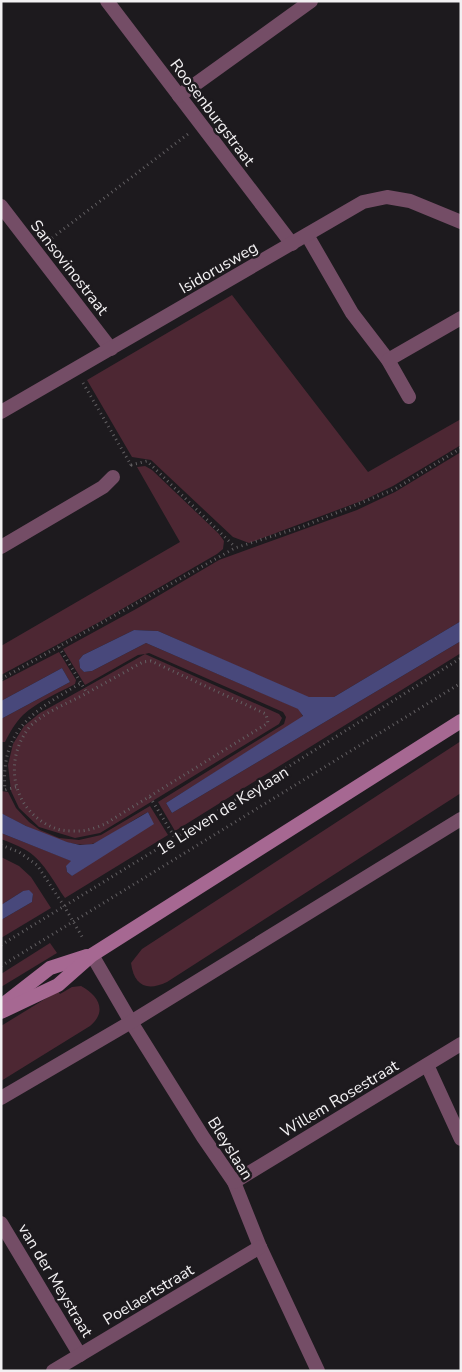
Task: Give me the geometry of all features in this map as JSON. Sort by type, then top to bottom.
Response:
[{"type":"main road","points":[[1,1012],[58,984],[92,955],[461,721]]},
{"type":"main road","points":[[1,1006],[50,968],[92,955]]},
{"type":"street","name":"Roosenburgstraat","points":[[107,1],[292,244]]},
{"type":"street","points":[[179,96],[311,1]]},
{"type":"street","name":"Isidorusweg","points":[[1,412],[363,202],[388,197],[410,201],[461,222]]},
{"type":"street","name":"Sansovinostraat","points":[[1,206],[111,349]]},
{"type":"street","points":[[307,235],[352,312],[388,360],[408,396]]},
{"type":"street","points":[[388,360],[461,318]]},
{"type":"street","points":[[1,547],[103,487],[112,476]]},
{"type":"street","points":[[1,1098],[131,1022],[461,819]]},
{"type":"street","name":"Bleyslaan","points":[[92,955],[131,1022],[234,1182],[260,1247],[318,1371]]},
{"type":"street","name":"Willem Rosestraat","points":[[234,1182],[461,1044]]},
{"type":"street","points":[[427,1065],[461,1139]]},
{"type":"street","name":"van der Meystraat","points":[[1,1223],[80,1355]]},
{"type":"street","name":"Poelaertstraat","points":[[62,1368],[80,1355],[260,1247]]},
{"type":"path","points":[[36,251],[200,124]]},
{"type":"path","points":[[76,370],[131,465]]},
{"type":"path","points":[[1,679],[235,548],[304,526],[395,489],[461,448]]},
{"type":"path","points":[[112,476],[131,465],[147,461],[235,548]]},
{"type":"path","points":[[59,647],[87,693]]},
{"type":"path","points":[[1,945],[461,658]]},
{"type":"path","points":[[151,661],[266,714],[268,723],[105,824],[87,831],[58,830],[36,819],[23,803],[16,787],[14,770],[19,744],[29,727],[40,718],[143,662],[151,661]]},
{"type":"path","name":"1e Lieven de Keylaan","points":[[1,966],[461,682]]},
{"type":"path","points":[[5,749],[8,740],[19,723],[34,711],[81,683]]},
{"type":"path","points":[[2,758],[2,776],[5,790],[16,787]]},
{"type":"path","points":[[150,797],[175,838]]},
{"type":"path","points":[[1,845],[19,852],[37,865],[74,922],[92,955]]},
{"type":"shaded area","points":[[232,295],[368,472],[461,419],[461,445],[393,486],[364,500],[249,543],[233,537],[151,460],[132,457],[87,380]]},
{"type":"shaded area","points":[[461,452],[461,621],[334,697],[309,698],[158,631],[134,630],[83,655],[79,660],[80,668],[84,672],[92,671],[146,643],[299,709],[303,717],[166,803],[172,813],[461,641],[461,653],[175,831],[158,802],[284,724],[286,717],[283,712],[149,653],[138,655],[85,685],[63,649],[219,560],[357,510],[395,492]]},
{"type":"shaded area","points":[[145,466],[152,470],[219,534],[224,541],[223,549],[103,620],[1,675],[1,646],[180,542],[137,467]]},
{"type":"shaded area","points":[[461,621],[461,641],[172,813],[166,803],[303,716],[298,709],[146,643],[92,671],[84,672],[80,668],[79,660],[83,655],[134,630],[158,631],[309,697],[334,697]]},
{"type":"shaded area","points":[[59,652],[76,680],[75,684],[29,710],[15,724],[5,742],[1,742],[1,719],[70,682],[62,668],[1,701],[1,682]]},
{"type":"shaded area","points":[[145,654],[279,714],[282,718],[279,724],[100,833],[75,838],[39,827],[19,808],[11,791],[8,765],[13,744],[24,726],[40,713]]},
{"type":"shaded area","points":[[62,668],[70,682],[1,719],[1,701]]},
{"type":"shaded area","points":[[461,741],[461,793],[167,982],[160,985],[147,986],[135,977],[131,963],[142,949]]},
{"type":"shaded area","points":[[1,791],[8,792],[16,808],[29,822],[40,830],[59,838],[79,840],[101,835],[150,806],[168,835],[65,898],[37,858],[24,849],[1,839],[1,833],[72,861],[66,867],[67,872],[72,876],[151,818],[148,812],[95,843],[85,845],[74,844],[47,836],[1,813]]},
{"type":"shaded area","points":[[148,812],[154,824],[72,876],[67,872],[66,866],[71,861],[1,833],[1,813],[26,826],[67,842],[80,845],[93,844]]},
{"type":"shaded area","points":[[1,857],[19,866],[31,877],[51,908],[1,938],[1,920],[32,902],[33,894],[23,891],[1,905]]},
{"type":"shaded area","points":[[29,890],[33,894],[32,902],[1,920],[1,905],[23,891]]},
{"type":"shaded area","points":[[50,943],[57,953],[1,987],[1,974]]},
{"type":"shaded area","points":[[81,986],[92,994],[99,1004],[99,1015],[90,1026],[1,1081],[1,1026],[58,991],[60,994],[72,987]]}]
